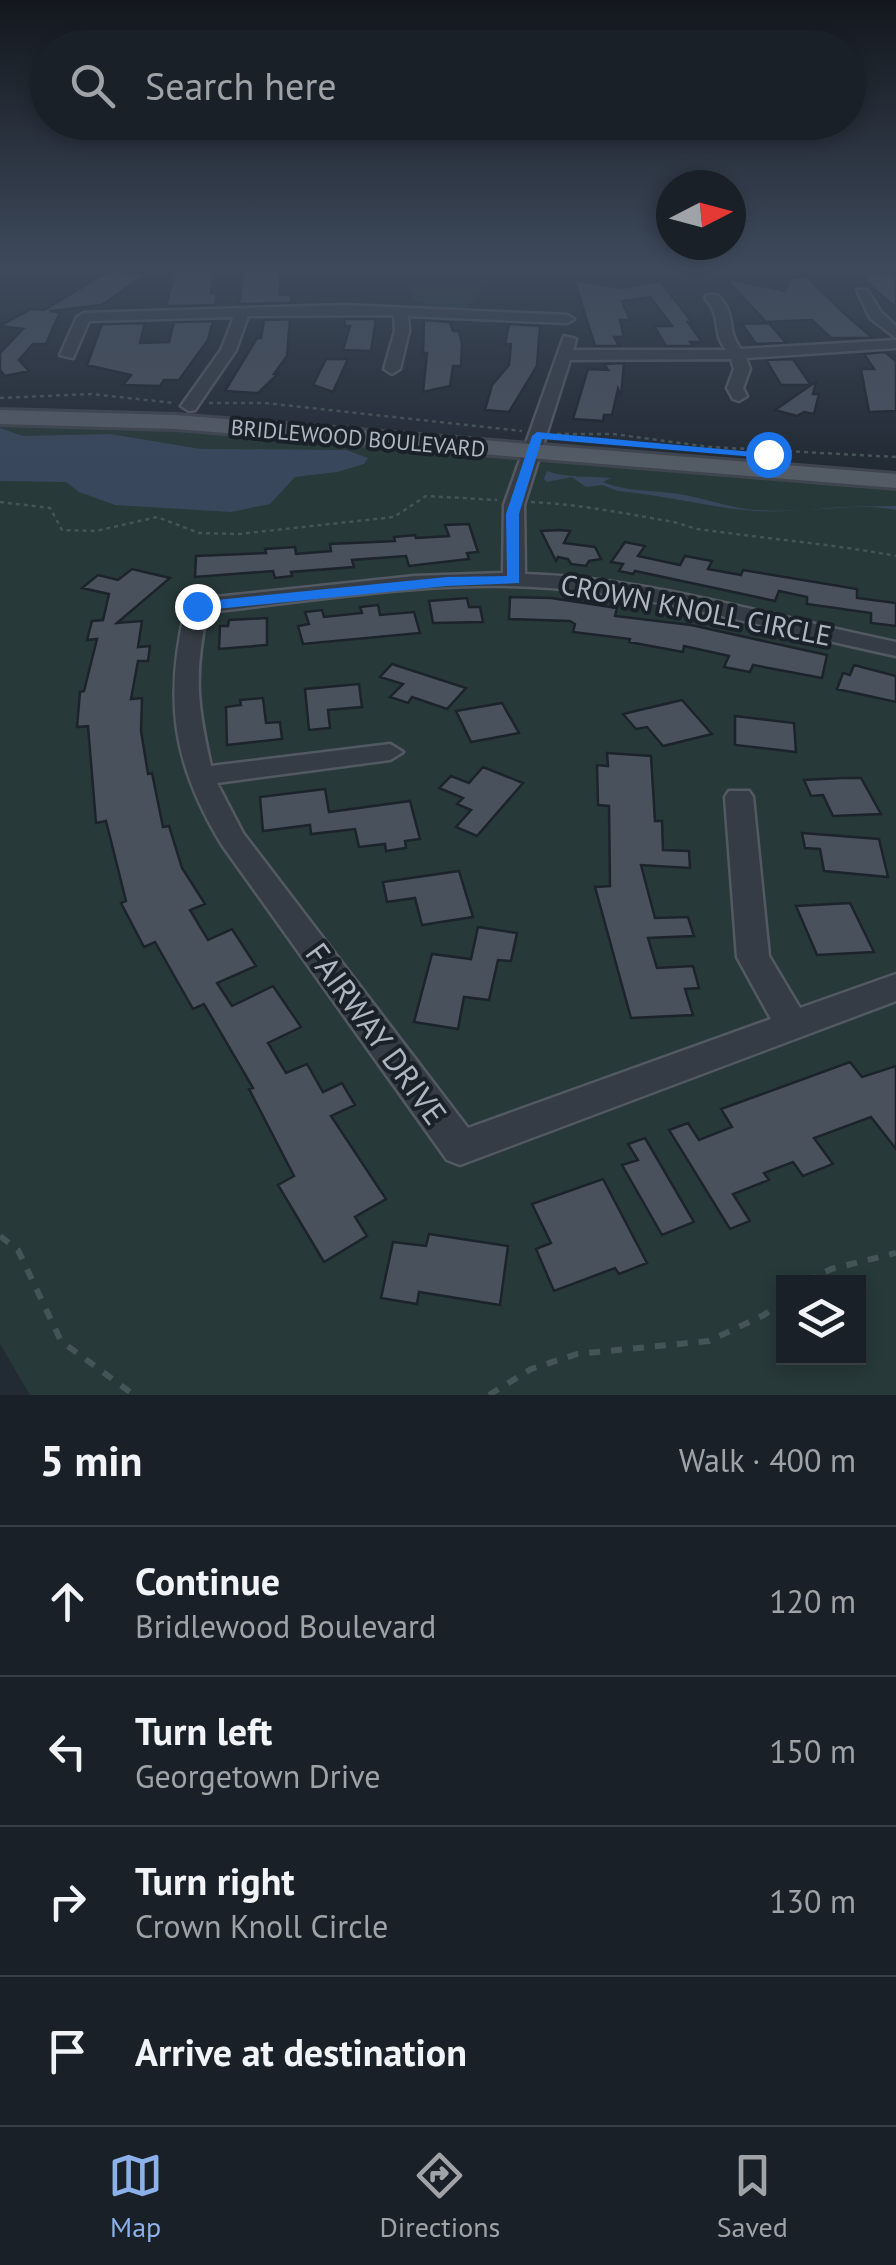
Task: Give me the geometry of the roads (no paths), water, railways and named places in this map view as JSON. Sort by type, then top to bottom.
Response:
[{"type":"main road","name":"BRIDLEWOOD BOULEVARD","points":[[0,400],[190,405],[896,481]]},
{"type":"main road","name":"BRIDLEWOOD BOULEVARD","points":[[0,418],[176,422],[896,459]]},
{"type":"street","points":[[68,355],[77,333]]},
{"type":"street","points":[[190,405],[228,350],[234,333]]},
{"type":"street","points":[[392,368],[401,333]]},
{"type":"street","points":[[514,580],[511,526],[515,502],[567,354],[565,333]]},
{"type":"street","points":[[725,333],[742,368],[735,388],[739,396]]},
{"type":"street","points":[[567,354],[738,355],[896,344]]},
{"type":"street","name":"CROWN KNOLL CIRCLE","points":[[197,606],[447,582],[514,580],[620,590],[896,649]]},
{"type":"street","name":"FAIRWAY DRIVE","points":[[197,606],[188,647],[184,700],[200,776],[232,838],[460,1148],[896,987]]},
{"type":"street","points":[[200,776],[390,752]]},
{"type":"street","points":[[739,797],[753,956],[792,1024]]},
{"type":"water","points":[[0,428],[23,436],[110,434],[201,449],[346,450],[368,458],[364,464],[337,472],[295,477],[270,504],[231,512],[115,505],[79,492],[66,482],[0,481]]},
{"type":"water","points":[[547,471],[611,478],[603,482],[773,511],[756,511],[722,507],[618,491],[602,485],[586,487],[572,477],[547,482]]},
{"type":"water","points":[[896,506],[896,510],[879,508],[856,507]]}]
